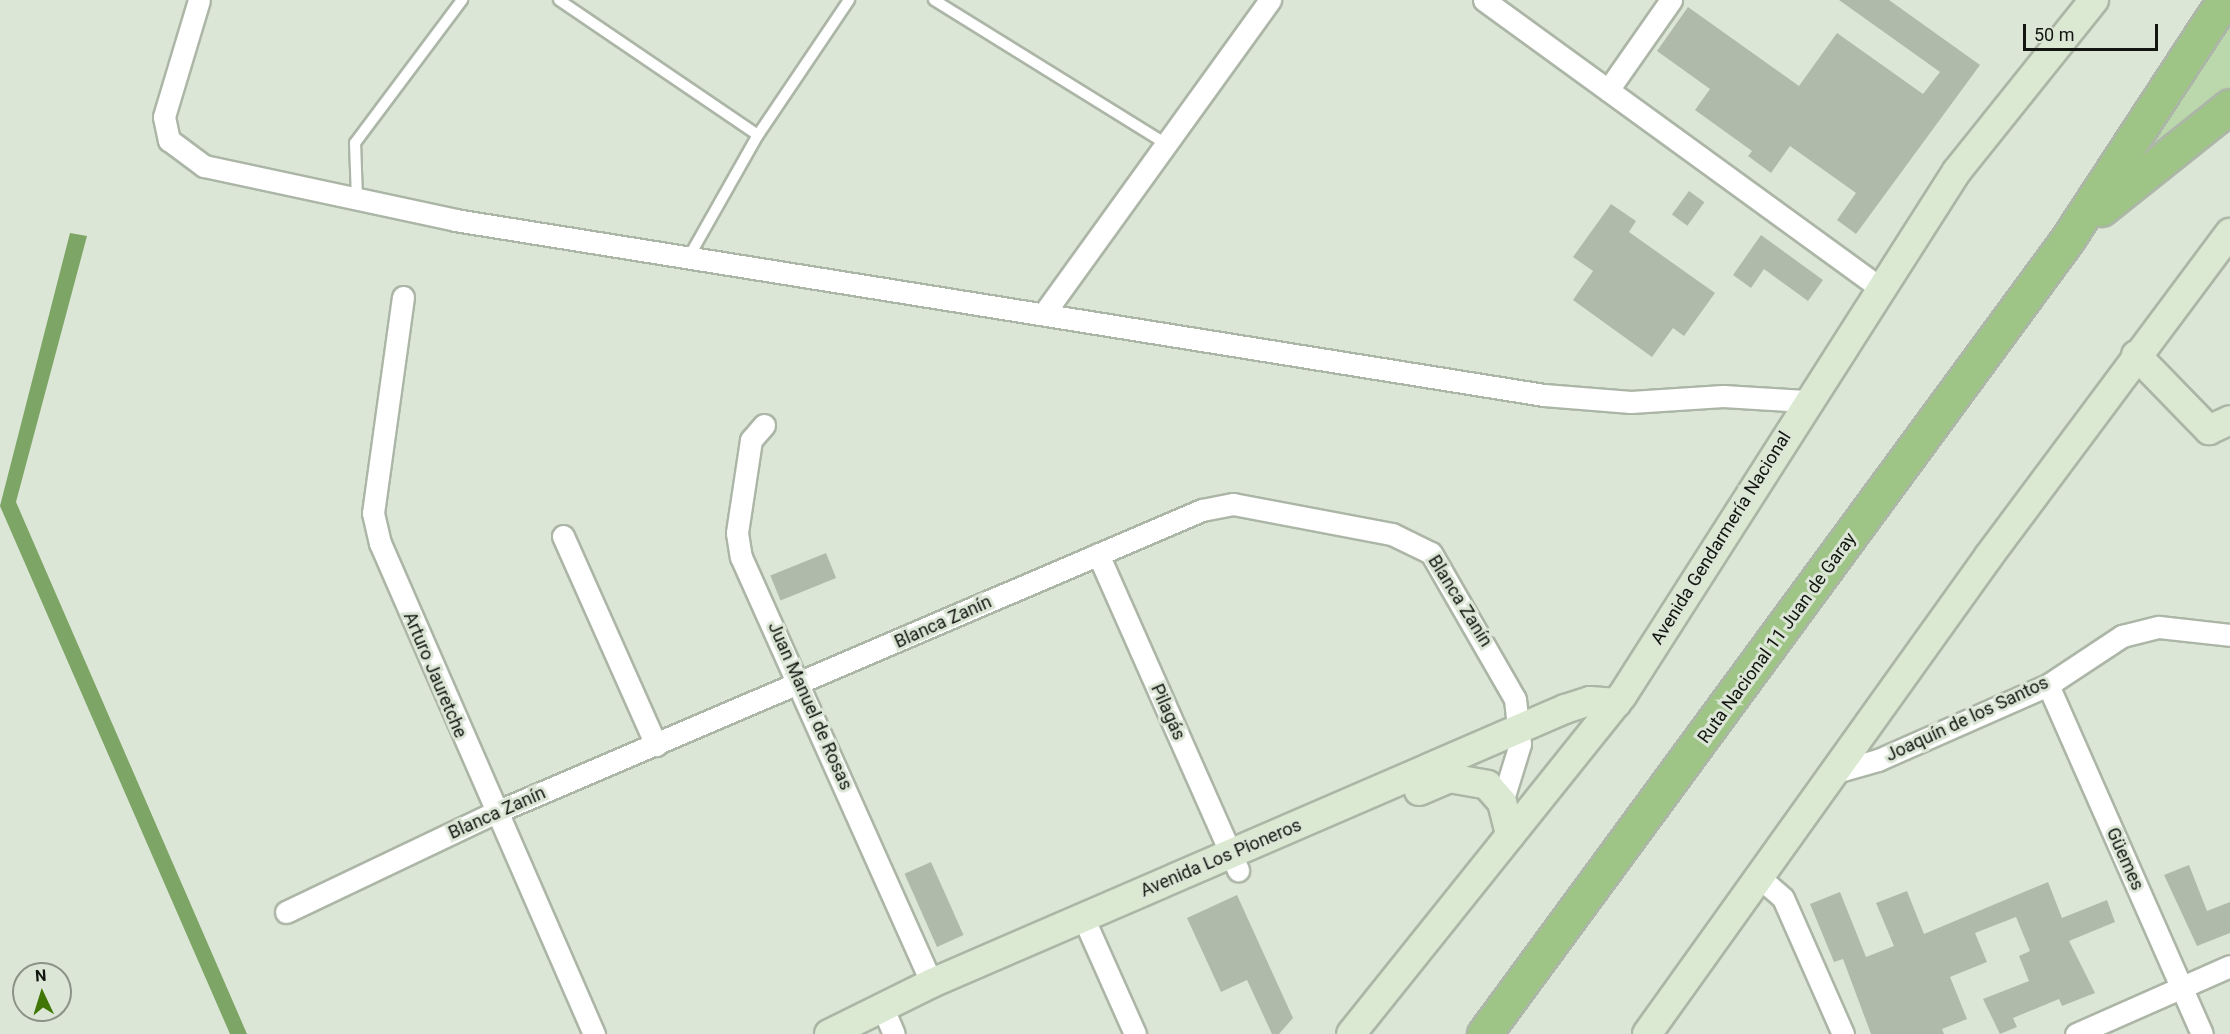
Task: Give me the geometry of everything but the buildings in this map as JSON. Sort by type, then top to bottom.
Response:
[{"type":"highway","name":"Ruta Nacional 11 Juan de Garay","points":[[1484,1034],[2067,240],[2224,0]]},
{"type":"highway","name":"Ruta Nacional 11 Juan de Garay","points":[[2067,240],[2128,183],[2230,106]]},
{"type":"main road","name":"Avenida Gendarmería Nacional","points":[[1351,1034],[1617,703],[1741,514],[1805,401],[1882,289],[1957,171],[2094,0]]},
{"type":"main road","points":[[1647,1034],[2136,355],[2230,233]]},
{"type":"main road","points":[[2136,355],[2209,430],[2230,420]]},
{"type":"main road","name":"Avenida Los Pioneros","points":[[830,1034],[888,1021],[1087,926],[1234,862],[1520,729],[1590,701],[1617,703]]},
{"type":"main road","name":"Avenida Los Pioneros","points":[[1234,862],[1449,778],[1487,785],[1502,802]]},
{"type":"main road","points":[[1502,802],[1510,835]]},
{"type":"main road","name":"Avenida Los Pioneros","points":[[888,1021],[932,983],[1087,926]]},
{"type":"street","points":[[198,0],[164,117],[169,140],[204,166],[455,220],[690,255],[1545,395],[1631,402],[1723,396],[1805,401]]},
{"type":"street","points":[[1045,312],[1270,0]]},
{"type":"street","points":[[1484,0],[1882,289]]},
{"type":"street","points":[[1608,90],[1671,0]]},
{"type":"street","name":"Arturo Jauretche","points":[[403,297],[373,513],[380,543],[494,813],[594,1034]]},
{"type":"street","name":"Juan Manuel de Rosas","points":[[764,425],[751,440],[737,533],[741,556],[801,685],[932,983]]},
{"type":"street","name":"Blanca Zanín","points":[[286,912],[494,813],[801,685],[1202,510],[1233,504],[1418,542],[1431,553],[1505,675],[1520,729]]},
{"type":"street","points":[[563,536],[656,745]]},
{"type":"street","name":"Pilagás","points":[[1098,554],[1234,862]]},
{"type":"street","name":"Joaquín de los Santos","points":[[1836,772],[1878,760],[2048,685],[2122,636],[2159,627],[2230,635]]},
{"type":"street","name":"Güemes","points":[[2048,685],[2202,1034]]},
{"type":"street","points":[[1502,802],[1518,755],[1520,729]]},
{"type":"street","points":[[1760,878],[1783,898],[1842,1034]]},
{"type":"street","points":[[1087,926],[1136,1034]]},
{"type":"street","points":[[2076,1034],[2230,966]]},
{"type":"lane","points":[[357,199],[355,143],[462,0]]},
{"type":"lane","points":[[559,0],[758,135]]},
{"type":"lane","points":[[690,255],[758,135],[849,0]]},
{"type":"lane","points":[[934,0],[1166,144]]},
{"type":"shaded area","points":[[2230,5],[2230,93],[2150,146],[2145,140]]},
{"type":"shaded area","points":[[70,233],[87,236],[16,502],[247,1034],[230,1034],[0,506]]}]
